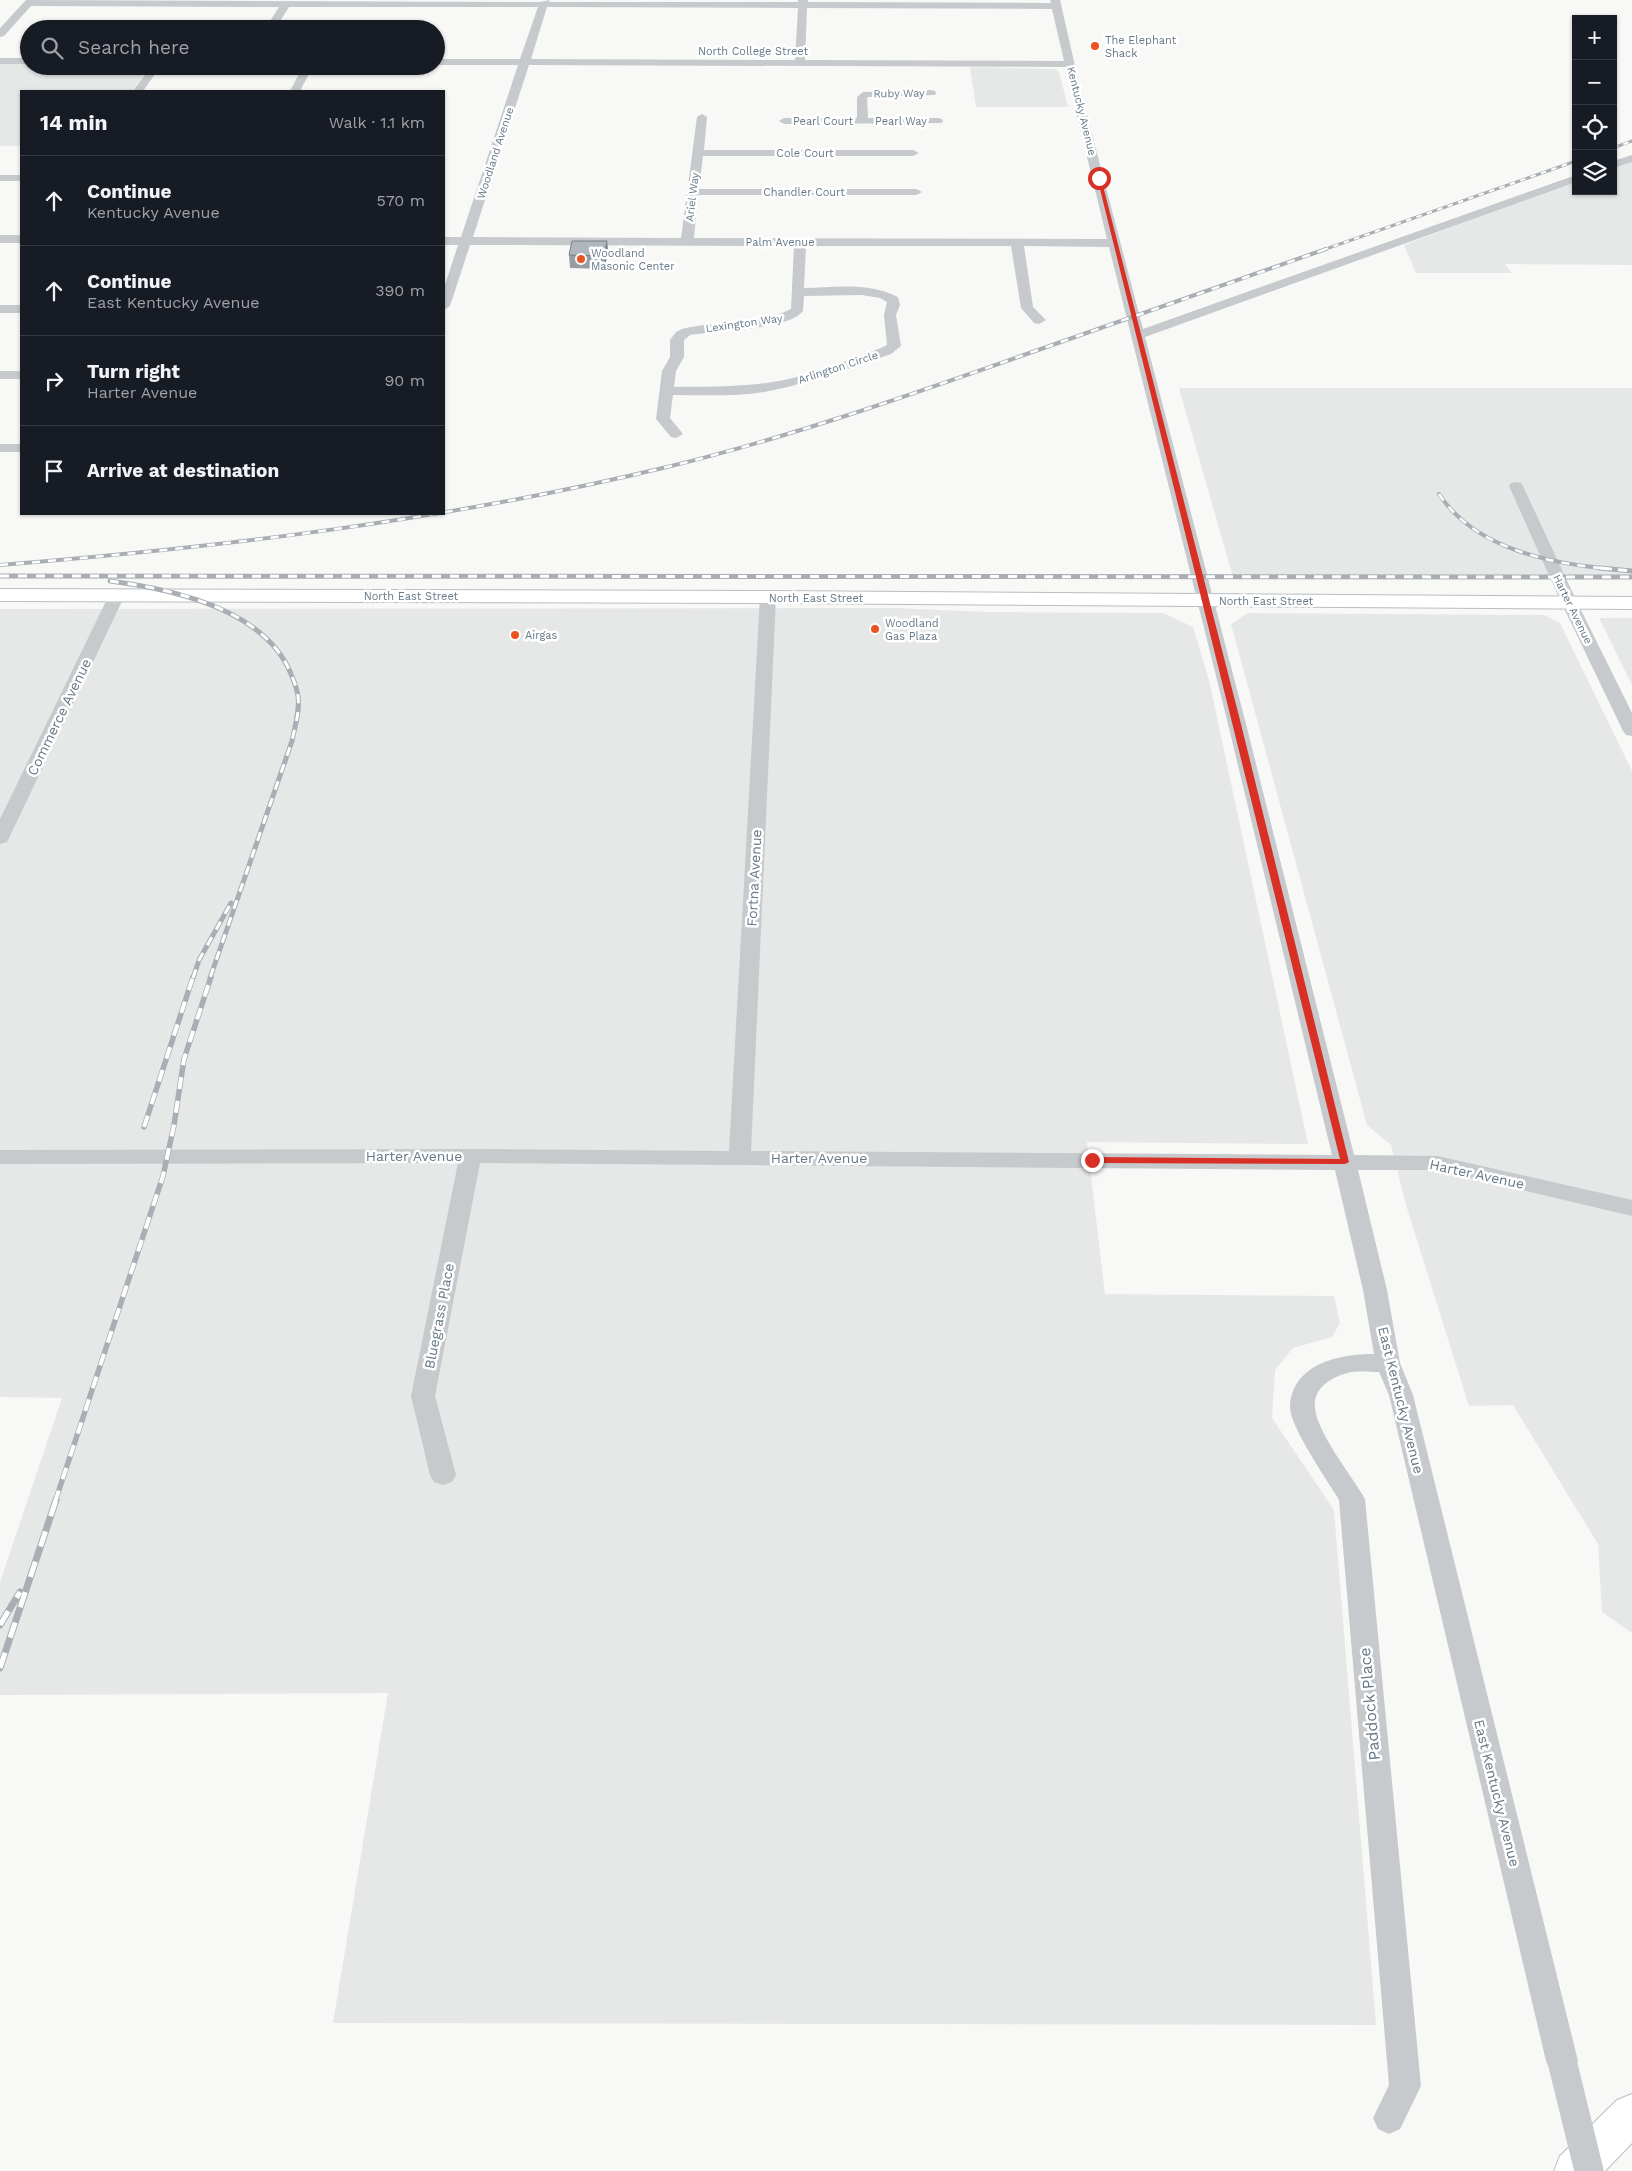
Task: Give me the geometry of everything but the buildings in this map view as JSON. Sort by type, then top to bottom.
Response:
[{"type":"main road","name":"North East Street","points":[[0,595],[768,597],[1632,603]]},
{"type":"main road","points":[[1575,2171],[1632,2114]]},
{"type":"street","points":[[0,34],[30,2],[1056,3]]},
{"type":"street","points":[[275,20],[286,2]]},
{"type":"street","name":"Woodland Avenue","points":[[445,303],[544,2]]},
{"type":"street","points":[[800,63],[803,3]]},
{"type":"street","name":"Kentucky Avenue","points":[[1056,3],[1206,600]]},
{"type":"street","points":[[0,18],[14,18]]},
{"type":"street","points":[[0,61],[20,61]]},
{"type":"street","name":"North College Street","points":[[445,62],[1070,64]]},
{"type":"street","points":[[928,63],[935,113],[948,131]]},
{"type":"street","points":[[139,90],[150,75]]},
{"type":"street","points":[[296,90],[303,75]]},
{"type":"street","name":"Ruby Way","points":[[863,121],[862,97],[867,94],[930,85]]},
{"type":"street","name":"Pearl Way","points":[[863,121],[935,113]]},
{"type":"street","name":"Ariel Way","points":[[687,242],[702,116]]},
{"type":"street","name":"Pearl Court","points":[[784,121],[863,121]]},
{"type":"street","name":"Cole Court","points":[[698,153],[913,153]]},
{"type":"street","points":[[1617,164],[1632,158]]},
{"type":"street","points":[[0,178],[20,178]]},
{"type":"street","points":[[1139,335],[1572,179]]},
{"type":"street","name":"Chandler Court","points":[[693,192],[916,192]]},
{"type":"street","points":[[0,239],[20,239]]},
{"type":"street","name":"Palm Avenue","points":[[445,241],[1116,243]]},
{"type":"street","name":"Lexington Way","points":[[667,391],[669,371],[677,357],[677,340],[681,335],[698,330],[734,327],[790,316],[797,311],[800,242]]},
{"type":"street","points":[[1017,243],[1027,308],[1039,320]]},
{"type":"street","name":"Arlington Circle","points":[[667,391],[742,389],[792,382],[886,351],[894,346],[890,315],[894,305],[893,300],[887,295],[863,291],[799,292]]},
{"type":"street","points":[[0,309],[20,309]]},
{"type":"street","points":[[0,375],[20,375]]},
{"type":"street","points":[[667,391],[663,419],[676,434]]},
{"type":"street","points":[[0,448],[20,448]]},
{"type":"street","name":"Harter Avenue","points":[[1516,486],[1569,602],[1632,731]]},
{"type":"street","name":"Commerce Avenue","points":[[0,838],[117,595]]},
{"type":"street","name":"Fortna Avenue","points":[[740,1158],[768,597]]},
{"type":"street","name":"East Kentucky Avenue","points":[[1206,600],[1345,1162],[1375,1290],[1388,1363],[1400,1395],[1589,2171]]},
{"type":"street","name":"Harter Avenue","points":[[0,1157],[470,1156],[1438,1163],[1632,1208]]},
{"type":"street","name":"Bluegrass Place","points":[[443,1475],[423,1396],[470,1156]]},
{"type":"street","name":"Paddock Place","points":[[1388,1363],[1353,1363],[1328,1370],[1309,1383],[1302,1407],[1310,1431],[1352,1499],[1405,2086],[1389,2118]]},
{"type":"shaded area","points":[[0,64],[20,64],[20,75],[144,75],[133,90],[20,90],[20,146],[0,146]]},
{"type":"shaded area","points":[[970,67],[1055,69],[1059,72],[1068,107],[976,107]]},
{"type":"shaded area","points":[[1632,159],[1632,265],[1505,264],[1512,273],[1416,273],[1404,245],[1572,182],[1572,195],[1617,195],[1617,165]]},
{"type":"shaded area","points":[[1179,388],[1632,388],[1632,577],[1233,577]]},
{"type":"shaded area","points":[[896,608],[989,612],[1163,613],[1193,627],[1209,680],[1308,1144],[1087,1142],[1105,1294],[1334,1296],[1340,1323],[1332,1337],[1293,1348],[1275,1370],[1272,1418],[1334,1510],[1376,2025],[333,2023],[388,1693],[0,1695],[0,1582],[62,1398],[0,1397],[0,609]]},
{"type":"shaded area","points":[[1248,613],[1544,615],[1560,623],[1632,771],[1632,1633],[1602,1612],[1598,1544],[1513,1405],[1469,1406],[1406,1205],[1391,1145],[1367,1125],[1231,624]]},
{"type":"shaded area","points":[[1599,618],[1632,618],[1632,685]]},
{"type":"railway","points":[[1617,147],[1632,141]]},
{"type":"railway","points":[[1323,250],[1572,162]]},
{"type":"railway","points":[[445,512],[584,486],[667,467],[801,430],[977,371],[1326,249]]},
{"type":"railway","points":[[1439,494],[1454,513],[1493,541],[1540,558],[1612,569]]},
{"type":"railway","points":[[0,565],[168,550],[430,515]]},
{"type":"railway","points":[[1600,568],[1632,571]]},
{"type":"railway","points":[[0,576],[1632,577]]},
{"type":"railway","points":[[110,581],[188,597],[214,606],[239,618],[260,633],[278,652],[291,674],[297,690],[297,718],[292,741],[210,978]]},
{"type":"railway","points":[[193,978],[199,960],[231,903]]},
{"type":"railway","points":[[144,1127],[193,977]]},
{"type":"railway","points":[[55,1502],[163,1176],[174,1125],[184,1059],[211,977]]},
{"type":"railway","points":[[0,1668],[56,1500]]},
{"type":"railway","points":[[0,1625],[20,1592]]},
{"type":"place","name":"The Elephant Shack","points":[[1095,46]]},
{"type":"place","name":"Woodland Masonic Center","points":[[581,259]]},
{"type":"place","name":"Woodland Gas Plaza","points":[[875,629]]},
{"type":"place","name":"Airgas","points":[[515,635]]},
{"type":"route","points":[[1092,1160],[1345,1162],[1099,178]]}]
